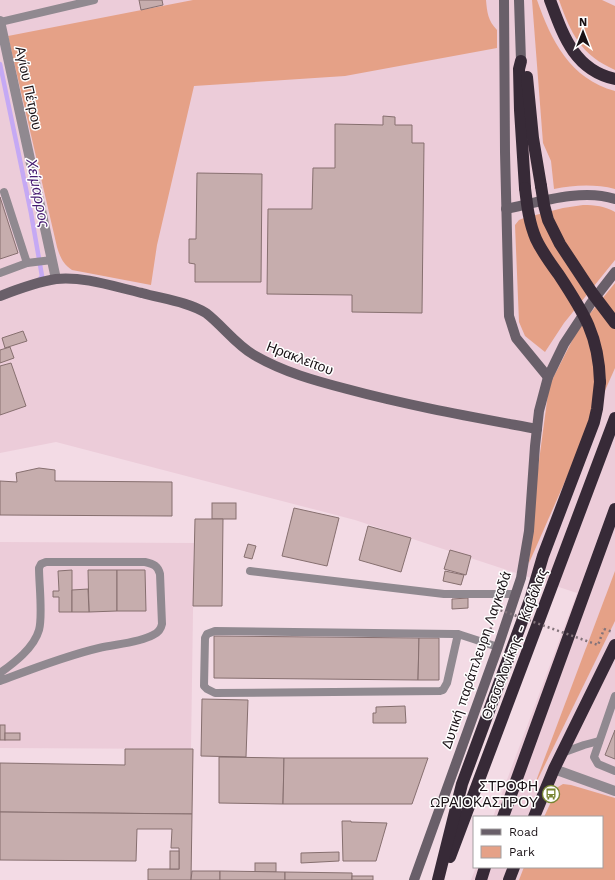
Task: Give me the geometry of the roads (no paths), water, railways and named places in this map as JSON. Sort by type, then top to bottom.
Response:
[{"type":"highway","points":[[550,0],[567,42],[575,54],[590,68],[603,76],[615,79]]},
{"type":"highway","points":[[521,61],[525,68],[533,138],[544,205],[548,220],[560,244],[593,294],[615,323]]},
{"type":"highway","points":[[438,880],[462,784],[531,597],[543,556],[594,422],[598,402],[600,365],[587,320],[537,240],[531,226],[525,188],[519,69],[521,61]]},
{"type":"highway","name":"Θεσσαλονίκης - Καβάλας","points":[[442,880],[615,418]]},
{"type":"highway","points":[[503,816],[615,509]]},
{"type":"highway","points":[[534,816],[554,769],[615,645]]},
{"type":"highway","points":[[481,880],[485,868]]},
{"type":"highway","points":[[509,880],[514,868]]},
{"type":"street","points":[[504,0],[508,302],[516,338],[548,377]]},
{"type":"street","points":[[519,0],[521,61]]},
{"type":"street","name":"Αγίου Πέτρου","points":[[0,21],[56,279]]},
{"type":"street","points":[[506,209],[581,195],[601,196],[615,199]]},
{"type":"street","name":"Δυτική παράπλευρη Λαγκαδά","points":[[414,880],[516,594],[524,562],[529,531],[537,429],[541,400],[548,377],[564,344],[591,303],[615,272]]},
{"type":"street","name":"Ηρακλείτου","points":[[0,296],[37,283],[56,279],[70,279],[91,281],[175,301],[200,310],[211,317],[247,351],[268,363],[299,375],[424,408],[537,429]]},
{"type":"street","points":[[554,769],[615,791]]},
{"type":"lane","points":[[0,21],[94,0]]},
{"type":"lane","points":[[4,192],[27,263]]},
{"type":"lane","points":[[0,273],[27,263],[52,260]]},
{"type":"lane","points":[[0,672],[14,663],[26,651],[38,633],[40,623],[40,564],[46,562],[145,562],[153,564],[158,569],[160,574],[162,624],[161,628],[157,632],[147,637],[80,653],[0,681]]},
{"type":"lane","points":[[250,571],[444,594],[516,594]]},
{"type":"lane","points":[[458,634],[447,683],[443,690],[440,691],[215,692],[204,686],[204,642],[207,634],[211,632],[458,634],[498,647]]},
{"type":"lane","points":[[615,696],[595,752],[595,761],[601,766],[615,771]]},
{"type":"lane","points":[[562,753],[599,741]]},
{"type":"waterway","name":"Χείμαρρος","points":[[0,64],[31,213],[42,276],[39,281]]},
{"type":"place","name":"ΣΤΡΟΦΗ ΩΡΑΙΟΚΑΣΤΡΟΥ","points":[[551,794]]}]
